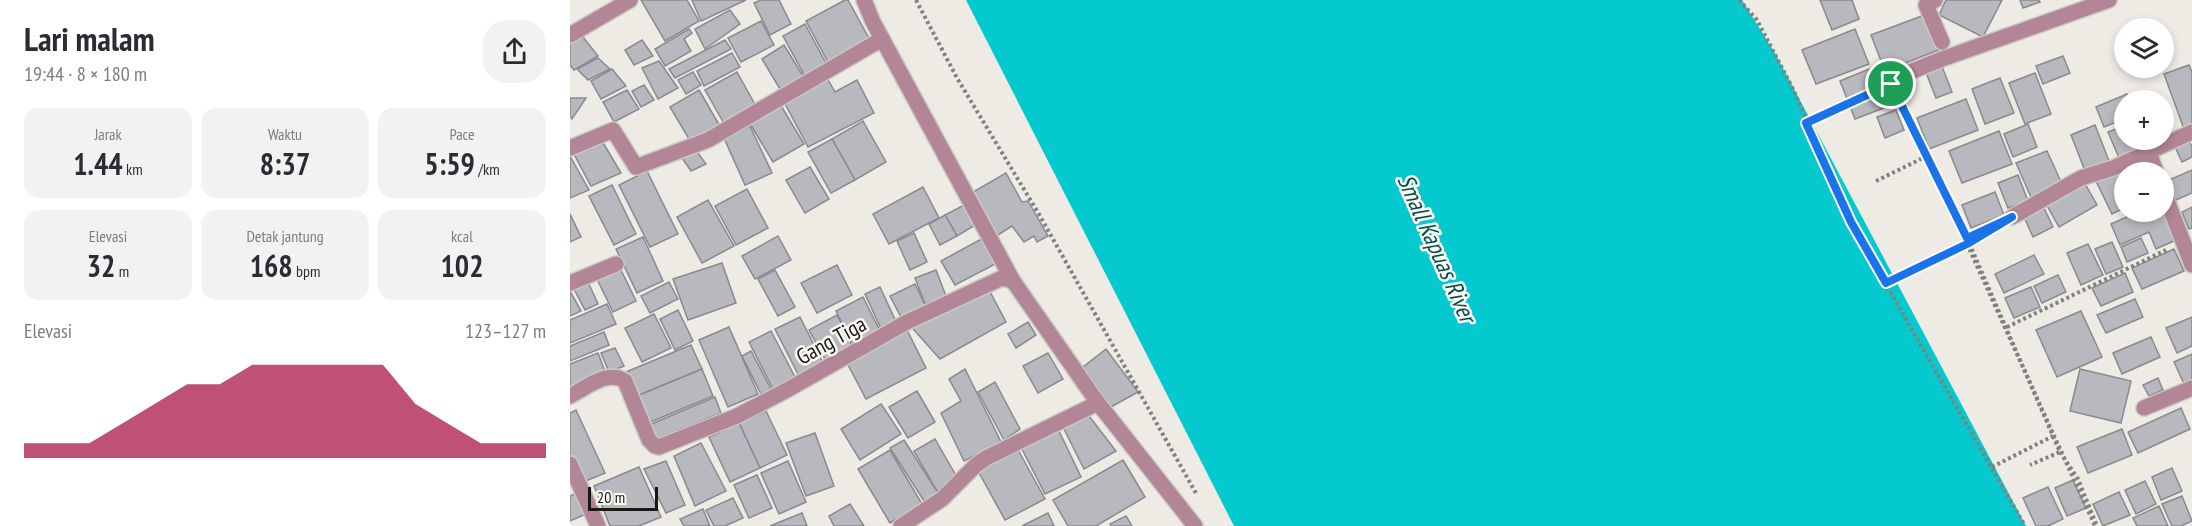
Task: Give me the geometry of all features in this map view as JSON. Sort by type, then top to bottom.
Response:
[{"type":"street","points":[[570,35],[630,0]]},
{"type":"street","points":[[864,0],[882,39],[1013,281],[1098,403],[1195,526]]},
{"type":"street","points":[[1935,0],[1926,5],[1942,42]]},
{"type":"street","points":[[1891,84],[1893,79],[1942,59],[2109,0]]},
{"type":"street","points":[[570,147],[613,130],[636,167],[708,140],[882,39]]},
{"type":"street","points":[[2012,217],[2081,178],[2113,168],[2192,132]]},
{"type":"street","points":[[2148,152],[2152,162]]},
{"type":"street","points":[[2174,219],[2192,265]]},
{"type":"street","points":[[570,283],[616,264]]},
{"type":"street","name":"Gang Tiga","points":[[570,396],[605,378],[621,378],[626,381],[649,440],[659,447],[738,416],[918,317],[1002,278],[1013,281]]},
{"type":"street","points":[[2144,408],[2192,388]]},
{"type":"street","points":[[901,526],[942,499],[986,458],[1098,403]]},
{"type":"street","points":[[570,464],[598,526]]},
{"type":"path","points":[[916,0],[957,78],[1040,216],[1200,500]]},
{"type":"path","points":[[1739,0],[1757,20],[1793,89],[1851,222],[2025,526]]},
{"type":"path","points":[[1806,123],[1891,84]]},
{"type":"path","points":[[1891,84],[1967,238],[2060,452],[2078,479],[2096,526]]},
{"type":"path","points":[[1891,84],[2096,526]]},
{"type":"path","points":[[1876,181],[1927,156]]},
{"type":"path","points":[[1886,283],[1967,244],[2012,217]]},
{"type":"path","points":[[1967,238],[2012,217]]},
{"type":"path","points":[[2007,327],[2183,242]]},
{"type":"path","points":[[1992,466],[2053,436]]},
{"type":"path","points":[[2030,465],[2060,452]]},
{"type":"water","name":"Small Kapuas River","points":[[966,0],[1742,0],[1775,53],[2026,526],[1234,526]]},
{"type":"building","points":[[641,0],[687,0],[699,21],[665,41]]},
{"type":"building","points":[[692,0],[746,0],[701,21]]},
{"type":"building","points":[[761,0],[779,0],[791,24],[770,35],[754,3]]},
{"type":"building","points":[[848,0],[871,42],[829,64],[806,21]]},
{"type":"building","points":[[1820,0],[1852,0],[1859,19],[1832,30]]},
{"type":"building","points":[[1946,0],[2002,0],[1983,37],[1939,15]]},
{"type":"building","points":[[2020,0],[2039,0],[2040,2],[2023,8]]},
{"type":"building","points":[[730,10],[740,24],[705,49],[695,29]]},
{"type":"building","points":[[1927,14],[1941,49],[1885,71],[1871,35]]},
{"type":"building","points":[[761,21],[774,45],[741,62],[728,38]]},
{"type":"building","points":[[805,24],[829,69],[807,80],[783,36]]},
{"type":"building","points":[[689,29],[692,33],[684,39],[691,51],[665,66],[655,49]]},
{"type":"building","points":[[1855,29],[1869,64],[1816,84],[1802,50]]},
{"type":"building","points":[[583,37],[598,56],[574,70],[570,65],[570,43]]},
{"type":"building","points":[[642,40],[653,56],[634,65],[625,50]]},
{"type":"building","points":[[725,40],[731,49],[675,78],[669,69]]},
{"type":"building","points":[[784,45],[806,81],[783,94],[762,59]]},
{"type":"building","points":[[732,53],[740,67],[704,86],[697,71]]},
{"type":"building","points":[[2063,56],[2070,73],[2043,84],[2036,66]]},
{"type":"building","points":[[598,58],[610,69],[588,80],[577,69]]},
{"type":"building","points":[[659,61],[678,88],[658,99],[642,68]]},
{"type":"building","points":[[1941,64],[1952,92],[1936,98],[1925,70]]},
{"type":"building","points":[[2189,65],[2192,72],[2192,126],[2184,129],[2174,102],[2174,90],[2170,90],[2165,78],[2174,78],[2174,70]]},
{"type":"building","points":[[1874,67],[1889,106],[1855,119],[1840,81]]},
{"type":"building","points":[[612,69],[626,86],[601,99],[591,81]]},
{"type":"building","points":[[693,72],[701,85],[686,94],[678,80]]},
{"type":"building","points":[[737,72],[758,110],[726,127],[705,90]]},
{"type":"building","points":[[2035,73],[2051,114],[2025,124],[2009,83]]},
{"type":"building","points":[[826,76],[835,92],[857,80],[874,113],[808,147],[782,98]]},
{"type":"building","points":[[2000,78],[2014,113],[1985,124],[1972,89]]},
{"type":"building","points":[[644,85],[654,100],[641,107],[632,91]]},
{"type":"building","points":[[627,90],[639,109],[614,122],[603,102]]},
{"type":"building","points":[[699,90],[721,128],[692,144],[670,107]]},
{"type":"building","points":[[570,98],[586,98],[572,119],[570,116]]},
{"type":"building","points":[[1966,99],[1978,130],[1929,149],[1917,118]]},
{"type":"building","points":[[2114,99],[2114,123],[2104,127],[2096,107]]},
{"type":"building","points":[[780,104],[804,144],[773,162],[749,122]]},
{"type":"building","points":[[1896,110],[1904,130],[1885,138],[1877,117]]},
{"type":"building","points":[[863,121],[886,162],[855,180],[832,139]]},
{"type":"building","points":[[2028,124],[2037,147],[2013,157],[2004,134]]},
{"type":"building","points":[[2095,125],[2109,161],[2085,171],[2071,135]]},
{"type":"building","points":[[750,126],[772,173],[745,185],[724,138]]},
{"type":"building","points":[[2114,130],[2114,146],[2108,132]]},
{"type":"building","points":[[1999,131],[2012,164],[1962,183],[1949,151]]},
{"type":"building","points":[[832,139],[855,180],[831,193],[808,152]]},
{"type":"building","points":[[602,141],[621,173],[591,186],[574,154]]},
{"type":"building","points":[[2189,141],[2192,147],[2192,157],[2182,162],[2175,147]]},
{"type":"building","points":[[695,149],[706,164],[691,171],[680,155]]},
{"type":"building","points":[[2116,150],[2139,150],[2119,158]]},
{"type":"building","points":[[2047,151],[2062,184],[2031,197],[2016,163]]},
{"type":"building","points":[[570,156],[589,190],[570,198]]},
{"type":"building","points":[[810,167],[829,199],[805,213],[786,180]]},
{"type":"building","points":[[2114,170],[2114,213],[2112,214],[2095,179]]},
{"type":"building","points":[[2192,170],[2192,193],[2176,200],[2174,178]]},
{"type":"building","points":[[647,171],[678,234],[650,247],[619,185]]},
{"type":"building","points":[[1006,173],[1022,202],[1028,201],[1048,236],[1037,242],[1034,236],[1024,242],[1012,226],[995,237],[973,192]]},
{"type":"building","points":[[2018,175],[2028,201],[2008,208],[1998,183]]},
{"type":"building","points":[[2083,180],[2097,205],[2059,227],[2045,202]]},
{"type":"building","points":[[612,185],[636,234],[614,245],[589,196]]},
{"type":"building","points":[[923,187],[939,218],[889,244],[873,214]]},
{"type":"building","points":[[747,189],[768,228],[736,245],[715,206]]},
{"type":"building","points":[[1995,192],[2004,215],[1971,228],[1962,205]]},
{"type":"building","points":[[708,200],[734,246],[702,263],[677,217]]},
{"type":"building","points":[[966,204],[977,224],[957,236],[945,215]]},
{"type":"building","points":[[2192,207],[2192,228],[2189,229],[2182,212]]},
{"type":"building","points":[[2044,208],[2053,227],[2033,237],[2024,217]]},
{"type":"building","points":[[570,214],[581,237],[570,242]]},
{"type":"building","points":[[945,215],[957,236],[940,245],[929,224]]},
{"type":"building","points":[[2116,222],[2168,222],[2176,240],[2156,249],[2149,232],[2120,245],[2111,224]]},
{"type":"building","points":[[914,233],[927,262],[910,270],[897,241]]},
{"type":"building","points":[[778,236],[791,260],[755,279],[742,256]]},
{"type":"building","points":[[643,237],[663,281],[637,293],[616,249]]},
{"type":"building","points":[[985,237],[1001,261],[955,285],[941,261]]},
{"type":"building","points":[[2141,238],[2148,253],[2127,262],[2121,247]]},
{"type":"building","points":[[2112,242],[2123,267],[2106,274],[2095,249]]},
{"type":"building","points":[[2088,244],[2103,275],[2081,285],[2067,253]]},
{"type":"building","points":[[2174,249],[2184,271],[2142,289],[2132,268]]},
{"type":"building","points":[[2034,255],[2044,274],[2004,293],[1995,274]]},
{"type":"building","points":[[722,263],[736,303],[688,320],[673,279]]},
{"type":"building","points":[[837,265],[852,295],[817,313],[801,283]]},
{"type":"building","points":[[620,268],[636,301],[613,312],[597,279]]},
{"type":"building","points":[[775,270],[795,307],[778,316],[758,279]]},
{"type":"building","points":[[936,270],[946,296],[925,304],[915,278]]},
{"type":"building","points":[[2125,273],[2133,292],[2101,306],[2092,288]]},
{"type":"building","points":[[2058,275],[2066,292],[2042,303],[2034,286]]},
{"type":"building","points":[[588,282],[598,304],[585,310],[574,289]]},
{"type":"building","points":[[669,282],[678,299],[650,313],[641,296]]},
{"type":"building","points":[[915,284],[927,309],[903,321],[890,296]]},
{"type":"building","points":[[880,287],[898,326],[883,333],[865,294]]},
{"type":"building","points":[[2031,287],[2040,307],[2014,318],[2005,298]]},
{"type":"building","points":[[988,288],[1006,322],[940,359],[907,322]]},
{"type":"building","points":[[570,291],[581,311],[570,316]]},
{"type":"building","points":[[863,297],[881,333],[854,347],[836,311]]},
{"type":"building","points":[[2135,299],[2143,317],[2106,333],[2097,315]]},
{"type":"building","points":[[607,304],[616,324],[570,343],[570,320]]},
{"type":"building","points":[[678,310],[693,341],[675,350],[660,319]]},
{"type":"building","points":[[2081,311],[2102,357],[2057,377],[2036,330]]},
{"type":"building","points":[[654,314],[671,348],[642,362],[625,328]]},
{"type":"building","points":[[837,315],[853,347],[826,361],[809,330]]},
{"type":"building","points":[[800,317],[824,365],[800,378],[775,329]]},
{"type":"building","points":[[2192,317],[2192,346],[2177,353],[2166,328]]},
{"type":"building","points":[[1028,322],[1036,335],[1016,348],[1008,334]]},
{"type":"building","points":[[729,327],[758,394],[728,407],[699,340]]},
{"type":"building","points":[[907,330],[926,368],[866,399],[846,361]]},
{"type":"building","points":[[771,331],[795,377],[773,389],[749,342]]},
{"type":"building","points":[[604,332],[609,345],[570,361],[570,346]]},
{"type":"building","points":[[2151,337],[2160,357],[2122,374],[2113,353]]},
{"type":"building","points":[[691,345],[702,369],[637,396],[626,372]]},
{"type":"building","points":[[615,348],[624,366],[609,372],[601,353]]},
{"type":"building","points":[[1106,349],[1138,392],[1111,407],[1083,367]]},
{"type":"building","points":[[751,351],[771,389],[761,394],[742,356]]},
{"type":"building","points":[[598,353],[606,374],[570,387],[570,364]]},
{"type":"building","points":[[1048,353],[1063,379],[1038,393],[1023,366]]},
{"type":"building","points":[[2192,354],[2192,383],[2185,386],[2174,362]]},
{"type":"building","points":[[702,369],[713,396],[648,423],[637,396]]},
{"type":"building","points":[[965,369],[1001,442],[964,461],[941,413],[961,401],[949,379]]},
{"type":"building","points":[[2080,369],[2131,381],[2121,423],[2070,411]]},
{"type":"building","points":[[2158,378],[2163,390],[2149,396],[2143,385]]},
{"type":"building","points":[[995,382],[1020,429],[1004,440],[978,392]]},
{"type":"building","points":[[917,391],[935,422],[908,438],[889,407]]},
{"type":"building","points":[[715,397],[721,413],[655,440],[649,425]]},
{"type":"building","points":[[881,404],[901,434],[860,460],[841,429]]},
{"type":"building","points":[[2181,408],[2190,429],[2138,453],[2128,432]]},
{"type":"building","points":[[576,410],[605,473],[581,483],[570,458],[570,413]]},
{"type":"building","points":[[766,411],[787,455],[760,468],[739,423]]},
{"type":"building","points":[[1089,416],[1116,451],[1084,469],[1063,427]]},
{"type":"building","points":[[739,423],[760,468],[730,482],[709,437]]},
{"type":"building","points":[[1058,429],[1081,477],[1045,494],[1021,447]]},
{"type":"building","points":[[2122,429],[2132,455],[2088,473],[2077,447]]},
{"type":"building","points":[[815,433],[834,486],[806,496],[786,443]]},
{"type":"building","points":[[935,439],[958,479],[937,491],[914,451]]},
{"type":"building","points":[[904,440],[938,493],[924,501],[890,448]]},
{"type":"building","points":[[701,443],[726,491],[695,506],[674,456]]},
{"type":"building","points":[[1017,448],[1045,499],[1005,520],[977,469]]},
{"type":"building","points":[[890,450],[922,504],[890,523],[858,469]]},
{"type":"building","points":[[1123,460],[1145,497],[1096,526],[1068,526],[1053,500]]},
{"type":"building","points":[[666,461],[685,505],[666,513],[644,469]]},
{"type":"building","points":[[788,461],[806,502],[779,514],[761,473]]},
{"type":"building","points":[[639,467],[661,517],[639,526],[610,526],[594,486]]},
{"type":"building","points":[[2172,468],[2182,491],[2161,500],[2152,477]]},
{"type":"building","points":[[757,475],[772,508],[749,518],[734,485]]},
{"type":"building","points":[[2073,480],[2086,508],[2067,516],[2055,488]]},
{"type":"building","points":[[2145,481],[2156,504],[2136,514],[2125,490]]},
{"type":"building","points":[[2048,487],[2063,519],[2048,526],[2036,526],[2023,498]]},
{"type":"building","points":[[2119,492],[2130,515],[2103,526],[2093,504]]},
{"type":"building","points":[[577,493],[586,514],[570,521],[570,496]]},
{"type":"building","points":[[2182,496],[2192,521],[2181,526],[2172,526],[2162,504]]},
{"type":"building","points":[[733,498],[743,518],[725,526],[714,526],[706,510]]},
{"type":"building","points":[[850,504],[864,526],[834,526],[829,516]]},
{"type":"building","points":[[2159,506],[2168,526],[2137,526],[2133,518]]},
{"type":"building","points":[[703,509],[710,526],[684,526],[680,519]]},
{"type":"building","points":[[802,513],[807,526],[770,526]]},
{"type":"building","points":[[1048,513],[1054,526],[1022,526]]},
{"type":"building","points":[[1126,516],[1132,526],[1111,526],[1110,524]]},
{"type":"route","points":[[1891,84],[1967,238],[2012,217],[1967,244],[1886,283],[1851,222],[1806,123],[1891,84]]}]
